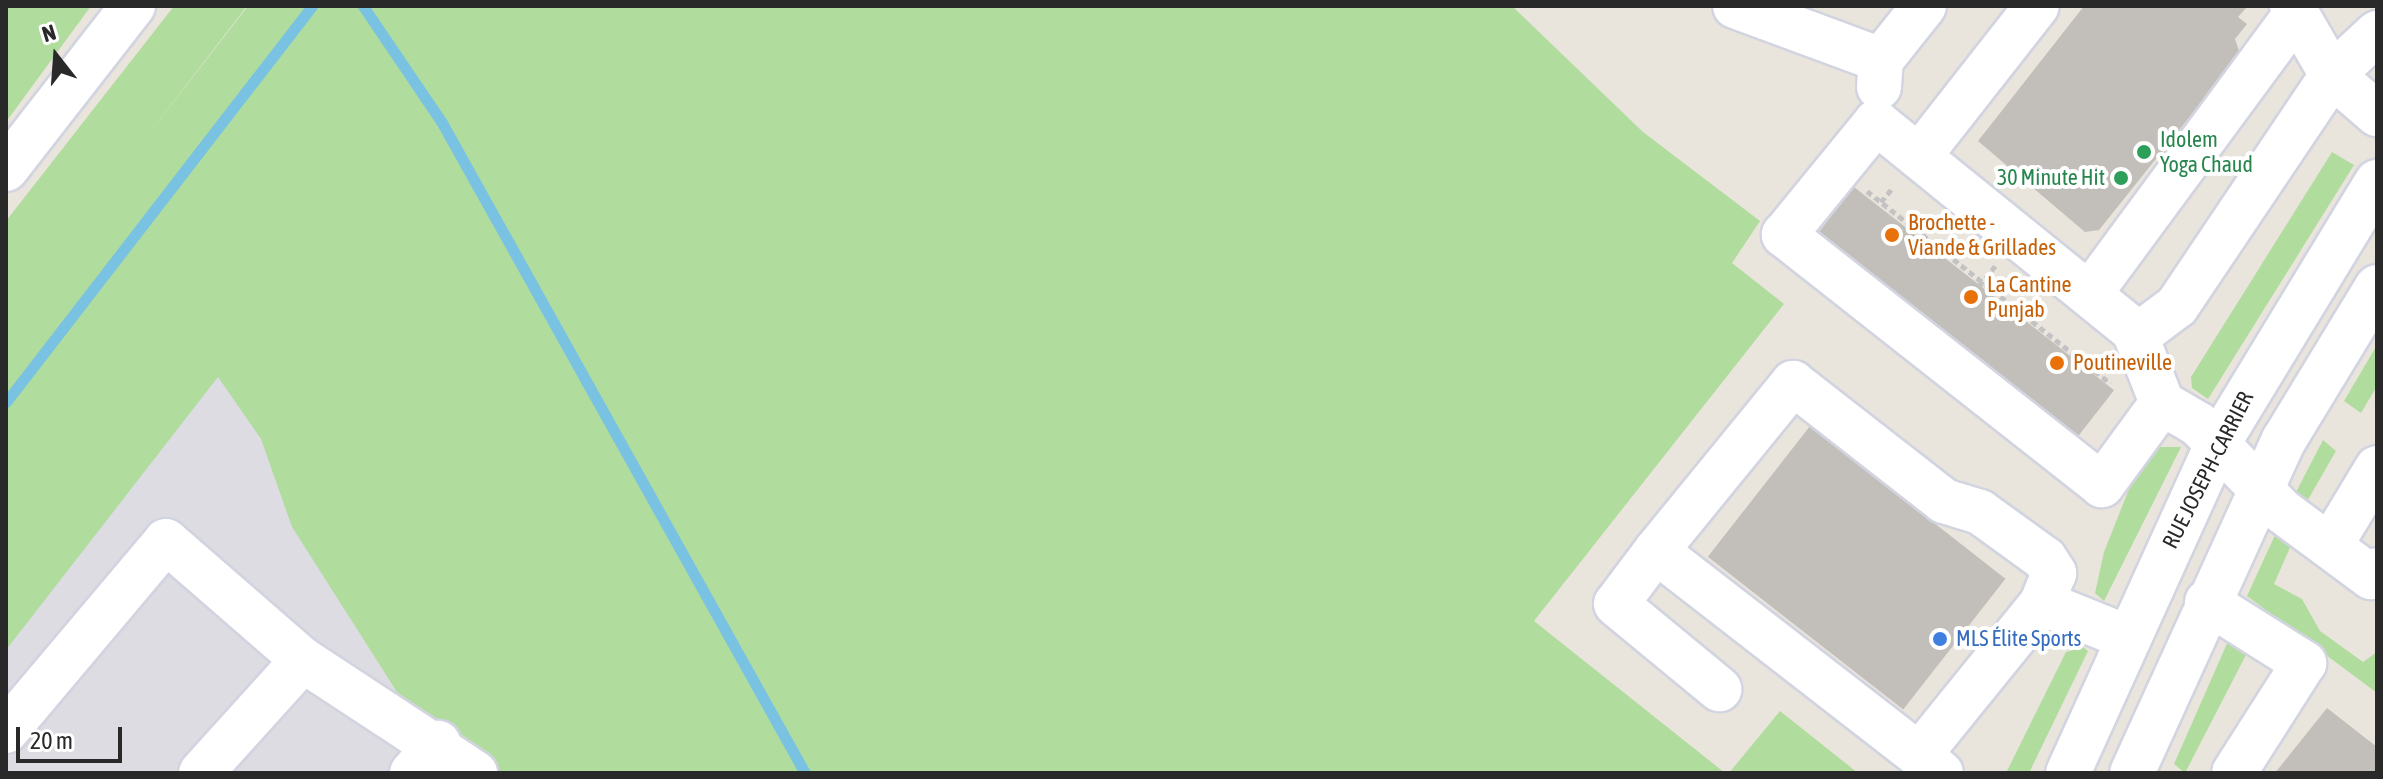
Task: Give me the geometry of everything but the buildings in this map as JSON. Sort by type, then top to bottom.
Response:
[{"type":"street","points":[[6,169],[133,6]]},
{"type":"street","points":[[1735,6],[1898,25],[1876,122],[1784,235],[2102,485],[2162,403]]},
{"type":"street","points":[[1920,155],[2037,6]]},
{"type":"street","points":[[2137,336],[2183,297],[2332,75],[2377,33],[2361,6]]},
{"type":"street","points":[[2091,292],[2294,10],[2332,75],[2377,114]]},
{"type":"street","points":[[1876,122],[2091,292],[2137,336],[2162,403],[2217,445],[2260,491],[2371,577],[2377,570]]},
{"type":"street","name":"RUE JOSEPH-CARRIER","points":[[2076,756],[2217,445],[2377,182]]},
{"type":"street","points":[[2076,756],[2137,771],[2207,602],[2260,491],[2377,287]]},
{"type":"street","points":[[1656,551],[1930,764],[2042,603],[2054,573],[2045,559],[1980,512],[1944,501],[1793,383],[1656,551],[1616,604],[1719,689]]},
{"type":"street","points":[[2330,546],[2377,468]]},
{"type":"street","points":[[6,731],[166,541],[303,660],[425,758],[475,773]]},
{"type":"street","points":[[2207,602],[2304,663],[2234,773]]},
{"type":"street","points":[[2042,603],[2129,638]]},
{"type":"street","points":[[201,773],[303,660]]},
{"type":"path","points":[[1856,182],[1901,222],[2120,390]]},
{"type":"shaded area","points":[[361,45],[776,773],[6,773],[6,494]]},
{"type":"green space","points":[[6,6],[91,6],[6,122]]},
{"type":"green space","points":[[174,6],[247,6],[137,149],[248,6],[1512,6],[1643,132],[1760,221],[1732,263],[1784,304],[1534,621],[1725,773],[500,773],[397,692],[292,527],[261,439],[218,377],[6,650],[6,221]]},
{"type":"green space","points":[[2332,152],[2354,165],[2208,399],[2192,388],[2191,377]]},
{"type":"green space","points":[[2377,345],[2377,386],[2361,413],[2344,401]]},
{"type":"green space","points":[[2323,440],[2336,451],[2306,503],[2294,496]]},
{"type":"green space","points":[[2157,447],[2181,447],[2104,601],[2095,593],[2104,552],[2131,484]]},
{"type":"green space","points":[[2276,533],[2292,543],[2274,584],[2302,599],[2320,631],[2363,662],[2377,652],[2377,693],[2247,596]]},
{"type":"green space","points":[[2229,639],[2248,651],[2185,773],[2174,764]]},
{"type":"green space","points":[[2083,647],[2088,651],[2029,773],[2006,773],[2066,652]]},
{"type":"green space","points":[[1780,711],[1858,773],[1729,773]]},
{"type":"waterway","points":[[6,402],[312,6]]},
{"type":"waterway","points":[[363,6],[441,121],[805,773]]},
{"type":"place","name":"Idolem Yoga Chaud","points":[[2144,152]]},
{"type":"place","name":"30 Minute Hit","points":[[2121,178]]},
{"type":"place","name":"Brochette - Viande & Grillades","points":[[1892,235]]},
{"type":"place","name":"La Cantine Punjab","points":[[1971,297]]},
{"type":"place","name":"Poutineville","points":[[2057,363]]},
{"type":"place","name":"MLS Élite Sports","points":[[1940,639]]}]
